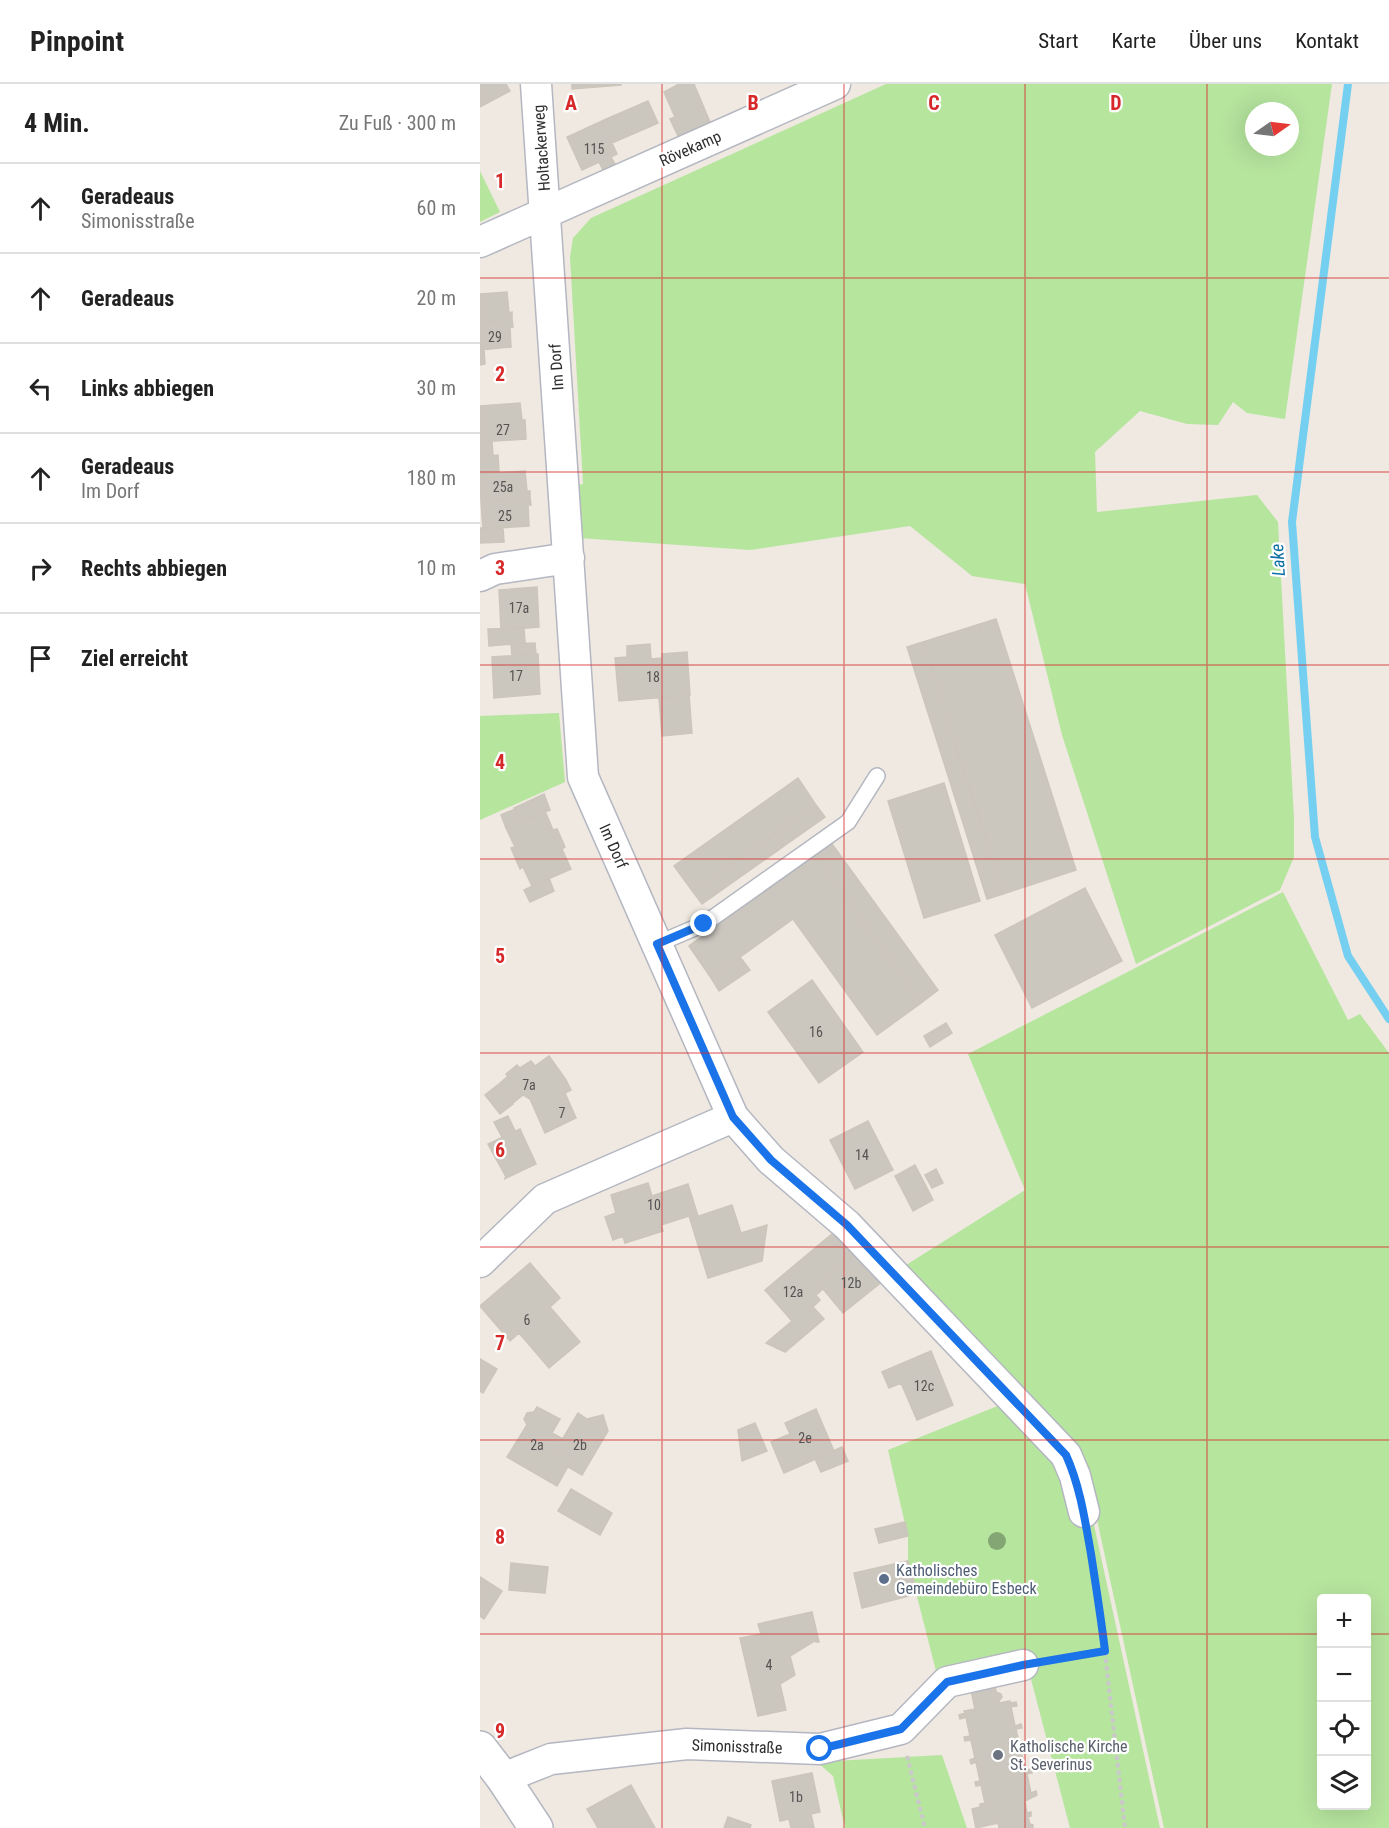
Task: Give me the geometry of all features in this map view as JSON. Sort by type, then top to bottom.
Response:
[{"type":"main road","points":[[480,1748],[536,1828]]},
{"type":"street","name":"Holtackerweg","points":[[536,84],[545,212]]},
{"type":"street","name":"Rövekamp","points":[[480,242],[835,84]]},
{"type":"street","name":"Im Dorf","points":[[545,212],[583,777],[733,1117],[771,1160],[847,1225],[1066,1455],[1076,1476],[1084,1512]]},
{"type":"street","points":[[480,576],[495,569],[569,558]]},
{"type":"street","points":[[480,1262],[544,1199],[733,1117]]},
{"type":"street","points":[[901,1729],[947,1682],[1023,1665]]},
{"type":"street","name":"Simonisstraße","points":[[503,1778],[551,1759],[687,1744],[820,1749],[901,1729]]},
{"type":"lane","points":[[657,944],[704,924],[848,822],[877,776]]},
{"type":"path","points":[[1084,1512],[1101,1618],[1125,1828]]},
{"type":"path","points":[[1023,1665],[1105,1651]]},
{"type":"path","points":[[901,1729],[925,1828]]},
{"type":"green space","points":[[886,84],[1332,84],[1285,419],[1247,413],[1233,402],[1218,425],[1187,424],[1140,411],[1095,452],[1097,512],[1257,495],[1278,522],[1294,818],[1294,857],[1280,890],[1136,964],[1062,735],[1025,584],[972,576],[910,526],[750,550],[579,538],[577,485],[583,484],[570,257],[573,238],[591,218]]},
{"type":"green space","points":[[480,171],[500,212],[480,222]]},
{"type":"green space","points":[[559,713],[565,782],[480,820],[480,716]]},
{"type":"green space","points":[[1283,892],[1348,1020],[1360,1014],[1389,1053],[1389,1828],[1164,1828],[1083,1455],[903,1267],[1025,1190],[968,1054]]},
{"type":"green space","points":[[1005,1403],[1089,1502],[1160,1828],[1070,1828],[1027,1664],[939,1683],[908,1561],[908,1537],[888,1450]]},
{"type":"green space","points":[[942,1755],[967,1828],[845,1828],[833,1776],[817,1762]]},
{"type":"building","points":[[480,84],[506,84],[510,91],[480,107]]},
{"type":"building","points":[[572,84],[621,84],[621,85],[572,89]]},
{"type":"building","points":[[679,84],[694,84],[710,122],[678,136],[670,119],[675,117],[664,92]]},
{"type":"building","points":[[648,101],[658,123],[612,143],[602,121]]},
{"type":"building","points":[[602,121],[617,154],[611,157],[615,164],[603,170],[599,162],[582,170],[567,137]]},
{"type":"building","points":[[507,292],[509,313],[512,312],[512,319],[480,322],[480,294]]},
{"type":"building","points":[[512,319],[511,347],[480,350],[480,322]]},
{"type":"building","points":[[484,349],[485,364],[480,365],[480,350]]},
{"type":"building","points":[[520,403],[522,420],[525,420],[526,439],[480,442],[480,406]]},
{"type":"building","points":[[480,442],[492,442],[493,456],[480,457]]},
{"type":"building","points":[[498,455],[499,472],[480,474],[480,457]]},
{"type":"building","points":[[525,471],[530,498],[481,501],[480,474]]},
{"type":"building","points":[[530,498],[529,526],[483,529],[481,501]]},
{"type":"building","points":[[480,528],[503,528],[504,542],[480,543]]},
{"type":"building","points":[[537,587],[539,627],[501,630],[499,590]]},
{"type":"building","points":[[996,619],[1076,870],[1003,894],[923,642]]},
{"type":"building","points":[[524,628],[525,643],[489,646],[488,629]]},
{"type":"building","points":[[923,642],[960,758],[944,763],[907,647]]},
{"type":"building","points":[[535,643],[536,654],[512,656],[511,644]]},
{"type":"building","points":[[650,644],[651,659],[662,658],[662,654],[687,652],[690,695],[619,701],[615,658],[627,657],[627,646]]},
{"type":"building","points":[[538,654],[540,694],[494,698],[492,657]]},
{"type":"building","points":[[689,695],[692,733],[662,736],[659,698]]},
{"type":"building","points":[[960,758],[1003,894],[987,899],[944,763]]},
{"type":"building","points":[[798,778],[816,805],[693,892],[674,866]]},
{"type":"building","points":[[944,783],[980,901],[924,918],[888,801]]},
{"type":"building","points":[[544,794],[550,810],[521,821],[514,808]]},
{"type":"building","points":[[816,805],[825,817],[784,846],[776,834]]},
{"type":"building","points":[[515,809],[521,821],[506,828],[501,815]]},
{"type":"building","points":[[545,811],[553,830],[557,829],[565,847],[562,849],[571,869],[532,886],[523,867],[520,869],[511,848],[515,847],[506,828]]},
{"type":"building","points":[[776,834],[784,846],[702,904],[693,892]]},
{"type":"building","points":[[832,844],[938,990],[921,1003],[816,855]]},
{"type":"building","points":[[816,855],[921,1003],[877,1035],[793,919],[711,978],[689,946]]},
{"type":"building","points":[[549,878],[554,891],[530,902],[524,890]]},
{"type":"building","points":[[1085,888],[1122,961],[1032,1008],[995,935]]},
{"type":"building","points":[[740,957],[750,970],[719,991],[711,978]]},
{"type":"building","points":[[812,980],[863,1052],[819,1083],[768,1012]]},
{"type":"building","points":[[946,1023],[952,1033],[930,1047],[924,1036]]},
{"type":"building","points":[[549,1056],[571,1090],[565,1093],[576,1118],[545,1133],[530,1099],[523,1095],[506,1074],[517,1065],[520,1068],[531,1061],[535,1066]]},
{"type":"building","points":[[508,1076],[523,1095],[513,1103],[499,1084]]},
{"type":"building","points":[[499,1084],[513,1104],[500,1114],[485,1095]]},
{"type":"building","points":[[508,1116],[515,1131],[502,1137],[494,1122]]},
{"type":"building","points":[[868,1121],[893,1170],[855,1189],[830,1140]]},
{"type":"building","points":[[520,1129],[536,1164],[504,1179],[506,1177],[488,1144]]},
{"type":"building","points":[[915,1165],[928,1190],[908,1201],[895,1176]]},
{"type":"building","points":[[936,1169],[943,1183],[932,1188],[925,1175]]},
{"type":"building","points":[[648,1183],[652,1196],[688,1184],[698,1216],[690,1219],[689,1216],[661,1225],[663,1231],[625,1243],[623,1236],[613,1240],[605,1217],[616,1213],[611,1195]]},
{"type":"building","points":[[928,1190],[933,1200],[913,1211],[908,1201]]},
{"type":"building","points":[[732,1205],[741,1233],[767,1225],[762,1261],[708,1278],[690,1219]]},
{"type":"building","points":[[839,1228],[859,1252],[819,1284],[823,1289],[816,1295],[820,1300],[813,1307],[824,1319],[785,1352],[766,1343],[792,1321],[765,1290]]},
{"type":"building","points":[[859,1252],[883,1281],[843,1313],[819,1284]]},
{"type":"building","points":[[530,1263],[560,1298],[550,1307],[580,1342],[549,1368],[519,1333],[510,1341],[480,1306]]},
{"type":"building","points":[[931,1351],[953,1405],[917,1420],[901,1383],[889,1388],[882,1372]]},
{"type":"building","points":[[480,1359],[497,1369],[483,1393],[480,1391]]},
{"type":"building","points":[[537,1407],[560,1419],[552,1433],[563,1439],[556,1450],[572,1459],[557,1486],[507,1457],[527,1425],[524,1419],[527,1413],[534,1412]]},
{"type":"building","points":[[816,1409],[834,1451],[784,1473],[771,1442],[790,1434],[785,1423]]},
{"type":"building","points":[[578,1413],[587,1419],[603,1415],[608,1431],[582,1475],[568,1467],[572,1459],[556,1450]]},
{"type":"building","points":[[755,1423],[767,1451],[742,1461],[738,1430]]},
{"type":"building","points":[[842,1447],[848,1461],[821,1472],[815,1459]]},
{"type":"building","points":[[571,1489],[612,1513],[600,1535],[558,1511]]},
{"type":"building","points":[[905,1522],[908,1536],[879,1543],[875,1529]]},
{"type":"building","name":"Katholisches Gemeindebüro Esbeck","points":[[908,1561],[915,1585],[908,1587],[909,1596],[862,1608],[854,1573]]},
{"type":"building","points":[[511,1563],[548,1567],[545,1593],[509,1590]]},
{"type":"building","points":[[480,1577],[502,1591],[484,1619],[480,1616]]},
{"type":"building","points":[[812,1612],[819,1642],[816,1640],[790,1656],[795,1675],[780,1684],[786,1710],[758,1716],[740,1638],[761,1634],[758,1624]]},
{"type":"building","name":"Katholische Kirche St. Severinus","points":[[995,1685],[996,1692],[1002,1697],[999,1703],[1016,1702],[1017,1706],[1011,1707],[1015,1726],[1021,1724],[1022,1728],[1016,1729],[1020,1748],[1026,1747],[1027,1750],[1021,1752],[1026,1770],[1031,1769],[1032,1773],[1027,1774],[1031,1793],[1036,1791],[1037,1795],[1025,1801],[1027,1813],[1031,1812],[1031,1816],[1028,1817],[1033,1828],[999,1828],[998,1823],[976,1828],[972,1809],[985,1803],[981,1785],[976,1786],[975,1782],[980,1781],[976,1762],[971,1764],[970,1760],[975,1758],[971,1740],[965,1741],[964,1737],[970,1736],[966,1717],[960,1719],[959,1715],[965,1713],[964,1711],[975,1709],[971,1690]]},
{"type":"building","points":[[812,1773],[820,1812],[811,1814],[814,1828],[791,1828],[789,1819],[780,1821],[772,1781]]},
{"type":"building","points":[[631,1785],[655,1828],[598,1828],[587,1809]]},
{"type":"building","points":[[728,1817],[751,1825],[750,1828],[724,1828]]},
{"type":"waterway","name":"Lake","points":[[1348,84],[1292,522],[1315,837],[1348,956],[1389,1019]]},
{"type":"place","name":"Katholisches Gemeindebüro Esbeck","points":[[884,1579]]},
{"type":"place","name":"Katholische Kirche St. Severinus","points":[[998,1755]]},
{"type":"route","points":[[704,924],[657,944],[733,1117],[771,1160],[847,1225],[1066,1455],[1076,1476],[1084,1512],[1101,1618],[1105,1651],[1023,1665],[947,1682],[901,1729],[820,1749]]}]
